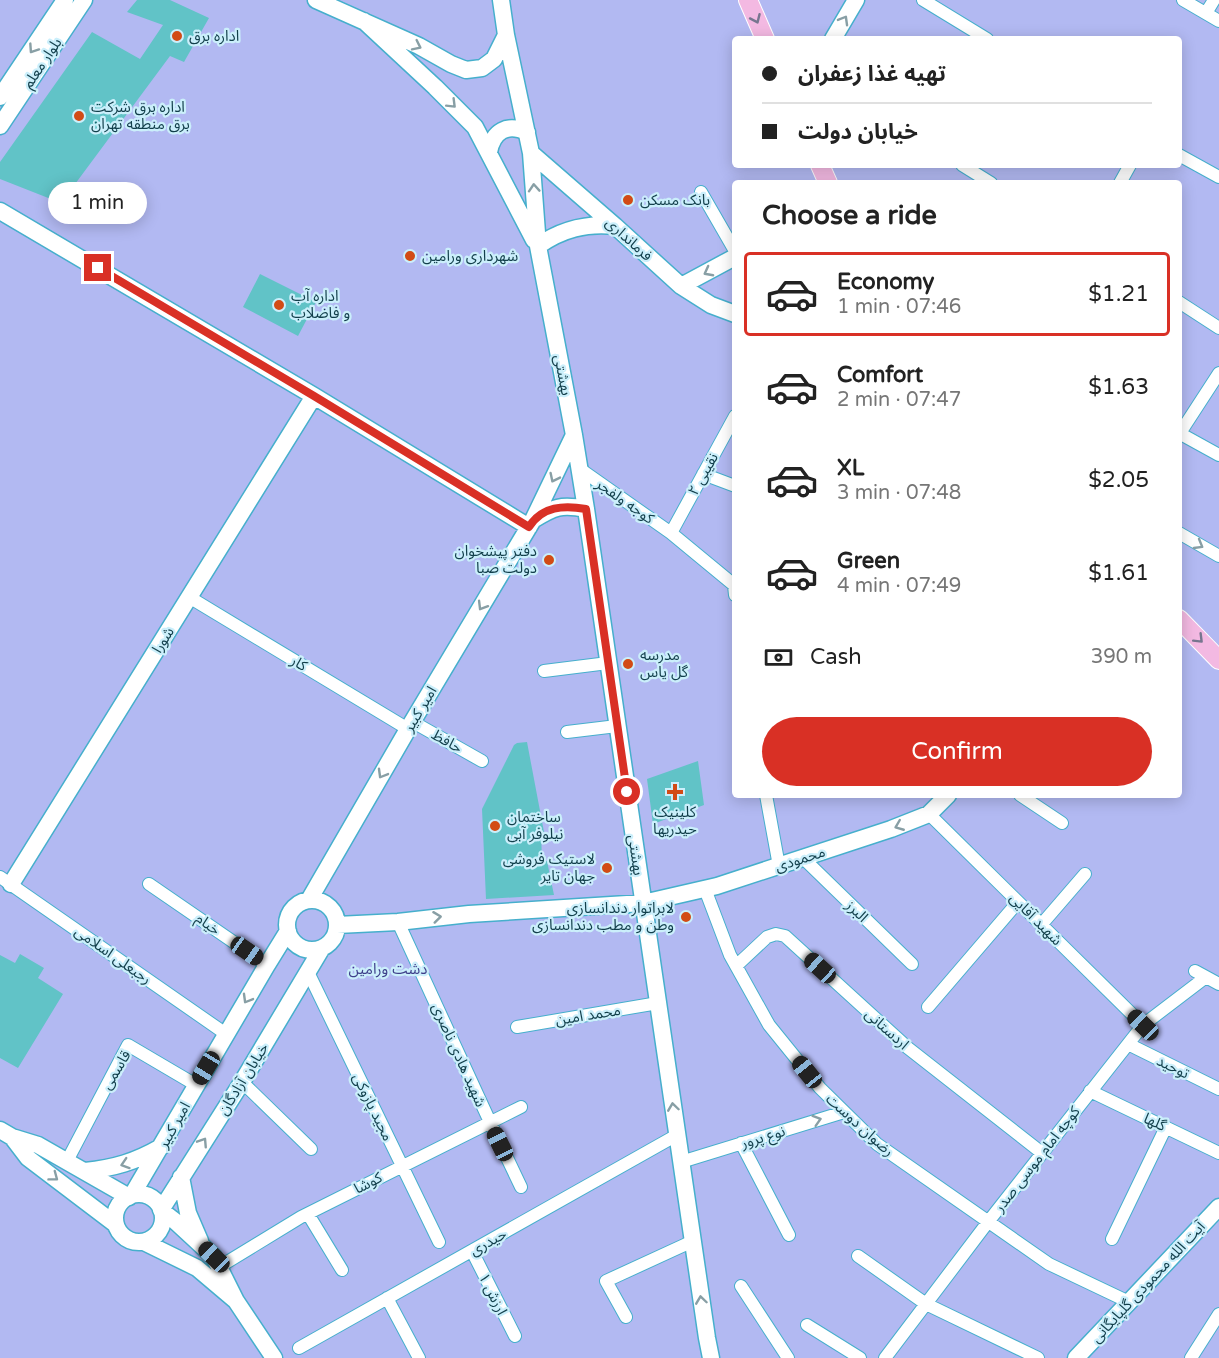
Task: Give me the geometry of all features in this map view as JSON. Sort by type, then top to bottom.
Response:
[{"type":"main road","points":[[748,0],[764,36]]},
{"type":"main road","points":[[1182,622],[1219,660]]},
{"type":"street","name":"بلوار معلم","points":[[0,97],[65,0]]},
{"type":"street","name":"بلوار معلم","points":[[0,126],[84,0]]},
{"type":"street","points":[[316,0],[419,46],[466,70],[482,68],[494,59],[506,36]]},
{"type":"street","points":[[501,0],[506,36],[531,153],[538,246]]},
{"type":"street","points":[[835,36],[856,0]]},
{"type":"street","points":[[923,0],[982,36]]},
{"type":"street","points":[[1183,0],[1219,21]]},
{"type":"street","points":[[1206,13],[1214,0]]},
{"type":"street","points":[[364,21],[475,127],[538,246]]},
{"type":"street","points":[[489,152],[490,143],[502,130],[519,128],[526,132]]},
{"type":"street","name":"فرمانداری","points":[[531,153],[681,286],[711,305],[732,313]]},
{"type":"street","points":[[1182,157],[1219,177]]},
{"type":"street","points":[[967,168],[986,180]]},
{"type":"street","points":[[701,192],[732,246]]},
{"type":"street","points":[[0,211],[531,524],[550,510],[568,506],[586,509]]},
{"type":"street","points":[[538,246],[561,232],[574,228],[588,225],[615,226]]},
{"type":"street","name":"بهشتی","points":[[538,246],[580,469],[709,1357]]},
{"type":"street","points":[[681,286],[732,259]]},
{"type":"street","points":[[1182,304],[1219,327]]},
{"type":"street","points":[[1182,428],[1219,373]]},
{"type":"street","name":"شورا","points":[[6,880],[189,597],[314,396]]},
{"type":"street","name":"نقیبی ۲","points":[[671,532],[732,421]]},
{"type":"street","name":"امیر کبیر","points":[[309,900],[531,524],[574,435]]},
{"type":"street","points":[[1182,435],[1219,455]]},
{"type":"street","name":"کوجه ولفجر","points":[[580,469],[671,532],[732,583]]},
{"type":"street","points":[[703,474],[732,485]]},
{"type":"street","points":[[1182,535],[1219,556]]},
{"type":"street","name":"کار","points":[[189,597],[411,725]]},
{"type":"street","points":[[544,672],[608,663]]},
{"type":"street","name":"حافظ","points":[[411,725],[482,760]]},
{"type":"street","points":[[567,732],[618,726]]},
{"type":"street","points":[[767,798],[779,866]]},
{"type":"street","name":"محمودی","points":[[643,903],[717,886],[891,829],[928,814],[945,798]]},
{"type":"street","points":[[1024,798],[1062,823]]},
{"type":"street","name":"شهید آقایی","points":[[928,814],[1143,1025]]},
{"type":"street","name":"البرز","points":[[802,858],[912,964]]},
{"type":"street","points":[[1041,925],[1085,874]]},
{"type":"street","name":"رجبعلی اسلامی","points":[[6,880],[226,1034]]},
{"type":"street","name":"خیام","points":[[149,884],[267,965]]},
{"type":"street","name":"رضوان دوست","points":[[705,889],[730,955],[769,1025],[820,1088],[844,1112],[877,1144],[1049,1264],[1129,1302]]},
{"type":"street","points":[[309,900],[326,904],[336,917],[337,926],[333,939],[322,948],[314,950],[305,949],[292,939],[287,923],[294,908],[309,900]]},
{"type":"street","points":[[928,1007],[1018,902]]},
{"type":"street","points":[[337,926],[469,914],[643,903]]},
{"type":"street","name":"شهید هادی ناصری","points":[[398,922],[521,1187]]},
{"type":"street","name":"امیر کبیر","points":[[130,1196],[288,931]]},
{"type":"street","name":"اردستانی","points":[[736,966],[767,938],[776,934],[784,936],[908,1048],[1042,1154]]},
{"type":"street","name":"خیابان آزادگان","points":[[161,1211],[322,948]]},
{"type":"street","name":"مجید پازوکی","points":[[308,972],[439,1242]]},
{"type":"street","name":"کوچه امام موسی صدر","points":[[885,1358],[988,1222],[1143,1025],[1201,974],[1219,984]]},
{"type":"street","name":"محمد امین","points":[[517,1027],[658,1003]]},
{"type":"street","name":"توحید","points":[[1128,1044],[1219,1089]]},
{"type":"street","name":"قاسمی","points":[[67,1161],[128,1045],[196,1085]]},
{"type":"street","points":[[242,1082],[312,1149]]},
{"type":"street","name":"گلها","points":[[1090,1091],[1219,1153]]},
{"type":"street","name":"کوشا","points":[[219,1267],[308,1214],[521,1107]]},
{"type":"street","name":"نوع پرور","points":[[681,1162],[844,1112]]},
{"type":"street","points":[[1112,1239],[1166,1127]]},
{"type":"street","points":[[6,1133],[38,1145],[130,1196],[146,1196],[152,1199],[161,1211],[214,1257],[236,1301],[274,1358]]},
{"type":"street","points":[[6,1133],[28,1158],[115,1224]]},
{"type":"street","name":"حیدری","points":[[299,1348],[677,1135]]},
{"type":"street","points":[[741,1143],[789,1235]]},
{"type":"street","points":[[85,1171],[125,1164],[161,1147]]},
{"type":"street","points":[[181,1177],[188,1213],[203,1247]]},
{"type":"street","points":[[130,1196],[119,1205],[116,1211],[115,1224],[123,1237],[144,1242],[197,1268],[236,1301]]},
{"type":"street","name":"آیت الله محمودی گلپایگانی","points":[[1076,1358],[1219,1207]]},
{"type":"street","points":[[144,1242],[151,1239],[161,1227],[163,1219],[161,1211]]},
{"type":"street","points":[[308,1214],[342,1270]]},
{"type":"street","points":[[626,1317],[606,1281],[693,1241]]},
{"type":"street","name":"ارزش ۱","points":[[472,1251],[515,1336]]},
{"type":"street","points":[[858,1256],[926,1304],[1038,1358]]},
{"type":"street","points":[[741,1286],[788,1358]]},
{"type":"street","points":[[387,1298],[419,1358]]},
{"type":"street","points":[[1191,1358],[1214,1331],[1219,1314]]},
{"type":"street","points":[[807,1325],[860,1358]]},
{"type":"green space","name":"دشت ورامین","points":[[0,0],[1219,0],[1219,1358],[0,1358]]},
{"type":"building","name":"اداره برق شرکت برق منطقه تهران","points":[[137,0],[170,0],[209,18],[184,62],[170,56],[61,203],[0,179],[0,162],[92,32],[140,59],[163,25],[127,12]]},
{"type":"building","name":"اداره آب و فاضلاب","points":[[260,274],[316,302],[298,336],[243,307]]},
{"type":"building","name":"ساختمان نیلوفر آبی","points":[[527,742],[544,832],[541,832],[542,861],[547,861],[554,895],[486,899],[482,809],[514,745]]},
{"type":"building","name":"کلینیک حیدریها","points":[[698,761],[704,805],[653,824],[647,779]]},
{"type":"building","points":[[20,954],[44,968],[38,978],[63,994],[18,1068],[0,1058],[0,955],[15,963]]},
{"type":"place","name":"اداره برق","points":[[177,36]]},
{"type":"place","name":"اداره برق شرکت برق منطقه تهران","points":[[79,116]]},
{"type":"place","name":"بانک مسکن","points":[[628,200]]},
{"type":"place","name":"شهرداری ورامین","points":[[410,256]]},
{"type":"place","name":"اداره آب و فاضلاب","points":[[279,305]]},
{"type":"place","name":"دفتر پیشخوان دولت صبا","points":[[549,560]]},
{"type":"place","name":"مدرسه گل یاس","points":[[628,664]]},
{"type":"place","name":"کلینیک حیدریها","points":[[675,792]]},
{"type":"place","name":"ساختمان نیلوفر آبی","points":[[495,826]]},
{"type":"place","name":"لاستیک فروشی جهان تایر","points":[[607,868]]},
{"type":"place","name":"لابراتوار دندانسازی وطن و مطب دندانسازی","points":[[686,917]]},
{"type":"route","points":[[98,268],[529,527],[533,520],[550,510],[568,506],[586,509],[627,792]]}]
